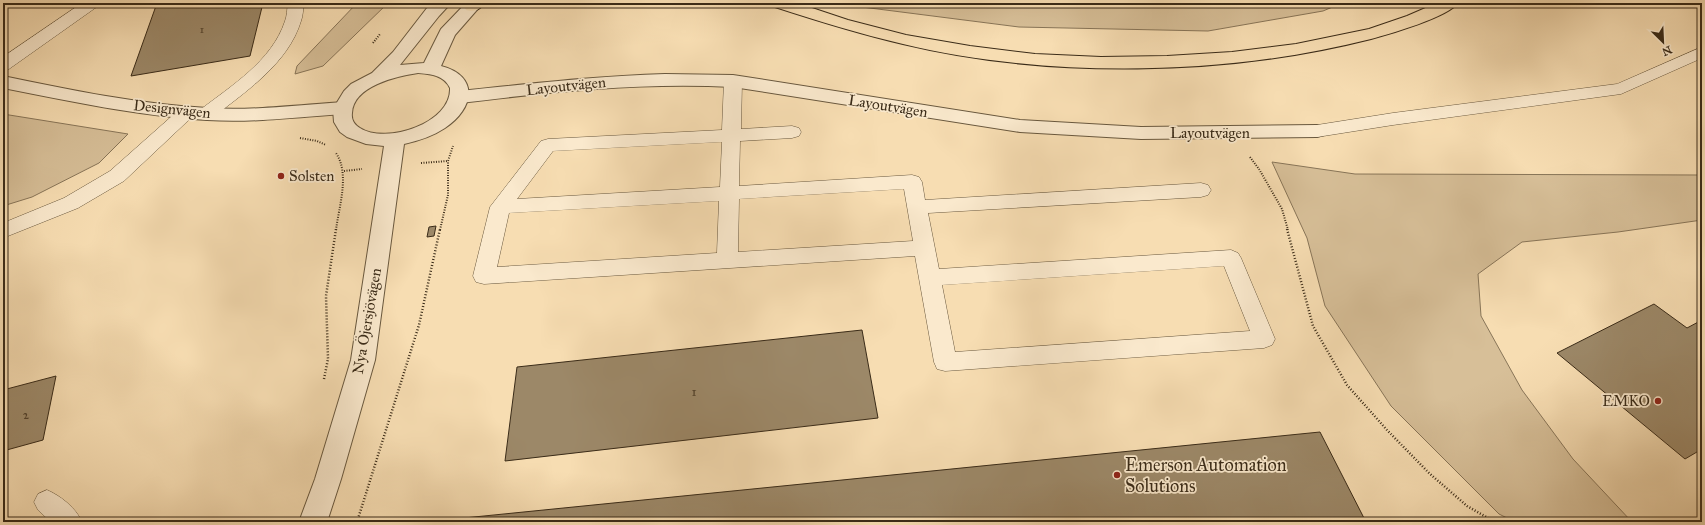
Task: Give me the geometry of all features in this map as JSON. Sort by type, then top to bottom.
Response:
[{"type":"highway","points":[[781,3],[848,25],[921,43],[1001,56],[1089,62],[1176,62],[1256,55],[1318,45],[1386,30],[1436,11],[1450,3]]},
{"type":"street","points":[[379,76],[405,69],[430,69],[442,71],[451,76],[457,82],[460,89],[460,98],[456,107],[438,124],[425,130],[395,139],[368,138],[349,130],[344,124],[342,116],[343,108],[347,99],[355,90],[379,76],[399,56],[433,12],[442,3]]},
{"type":"street","points":[[430,69],[448,33],[475,4]]},
{"type":"street","name":"Layoutvägen","points":[[460,98],[593,83],[654,78],[707,79],[734,81],[1020,126],[1141,133],[1317,132]]},
{"type":"street","name":"Designvägen","points":[[3,82],[114,104],[196,113],[243,115],[343,108]]},
{"type":"street","name":"Nya Öjersjövägen","points":[[313,522],[328,479],[363,360],[395,139]]},
{"type":"lane","points":[[3,65],[92,3]]},
{"type":"lane","points":[[3,231],[71,203],[117,176],[196,113],[243,84],[276,53],[291,30],[296,3]]},
{"type":"lane","points":[[1317,132],[1400,118],[1621,89],[1702,52]]},
{"type":"lane","points":[[727,261],[734,81]]},
{"type":"lane","points":[[792,132],[548,145],[500,207],[484,276],[924,248]]},
{"type":"lane","points":[[500,207],[912,182],[945,362],[1264,339],[1231,258],[930,278]]},
{"type":"lane","points":[[917,207],[1201,190]]},
{"type":"lane","points":[[47,502],[69,522]]},
{"type":"path","points":[[370,46],[380,34]]},
{"type":"path","points":[[304,111],[292,136],[316,141],[330,147]]},
{"type":"path","points":[[1223,133],[1245,152],[1259,169],[1282,209],[1313,326],[1347,385],[1387,430],[1429,473],[1467,506],[1495,522]]},
{"type":"path","points":[[323,382],[328,359],[326,296],[343,183],[343,172],[340,158],[335,152]]},
{"type":"shaded area","points":[[357,3],[388,3],[323,66],[295,74],[297,66]]},
{"type":"shaded area","points":[[853,3],[1342,3],[1323,11],[1208,31],[1019,27],[862,7]]},
{"type":"shaded area","points":[[3,114],[128,134],[99,163],[32,197],[3,206]]},
{"type":"shaded area","points":[[1272,162],[1355,174],[1702,175],[1702,220],[1618,232],[1522,242],[1478,274],[1481,316],[1522,390],[1573,459],[1632,522],[1515,522],[1499,514],[1391,406],[1325,306],[1307,238]]},
{"type":"building","points":[[157,3],[263,3],[250,56],[131,76]]},
{"type":"building","points":[[436,226],[434,236],[427,237],[429,227]]},
{"type":"building","name":"EMKO","points":[[1654,304],[1687,328],[1702,320],[1702,449],[1685,459],[1557,353]]},
{"type":"building","points":[[862,330],[878,418],[505,461],[517,367]]},
{"type":"building","points":[[56,376],[43,440],[3,451],[3,390]]},
{"type":"building","name":"Emerson Automation Solutions","points":[[1320,432],[1366,522],[463,522],[464,518]]},
{"type":"place","name":"Solsten","points":[[281,176]]},
{"type":"place","name":"EMKO","points":[[1658,401]]},
{"type":"place","name":"Emerson Automation Solutions","points":[[1117,475]]}]
